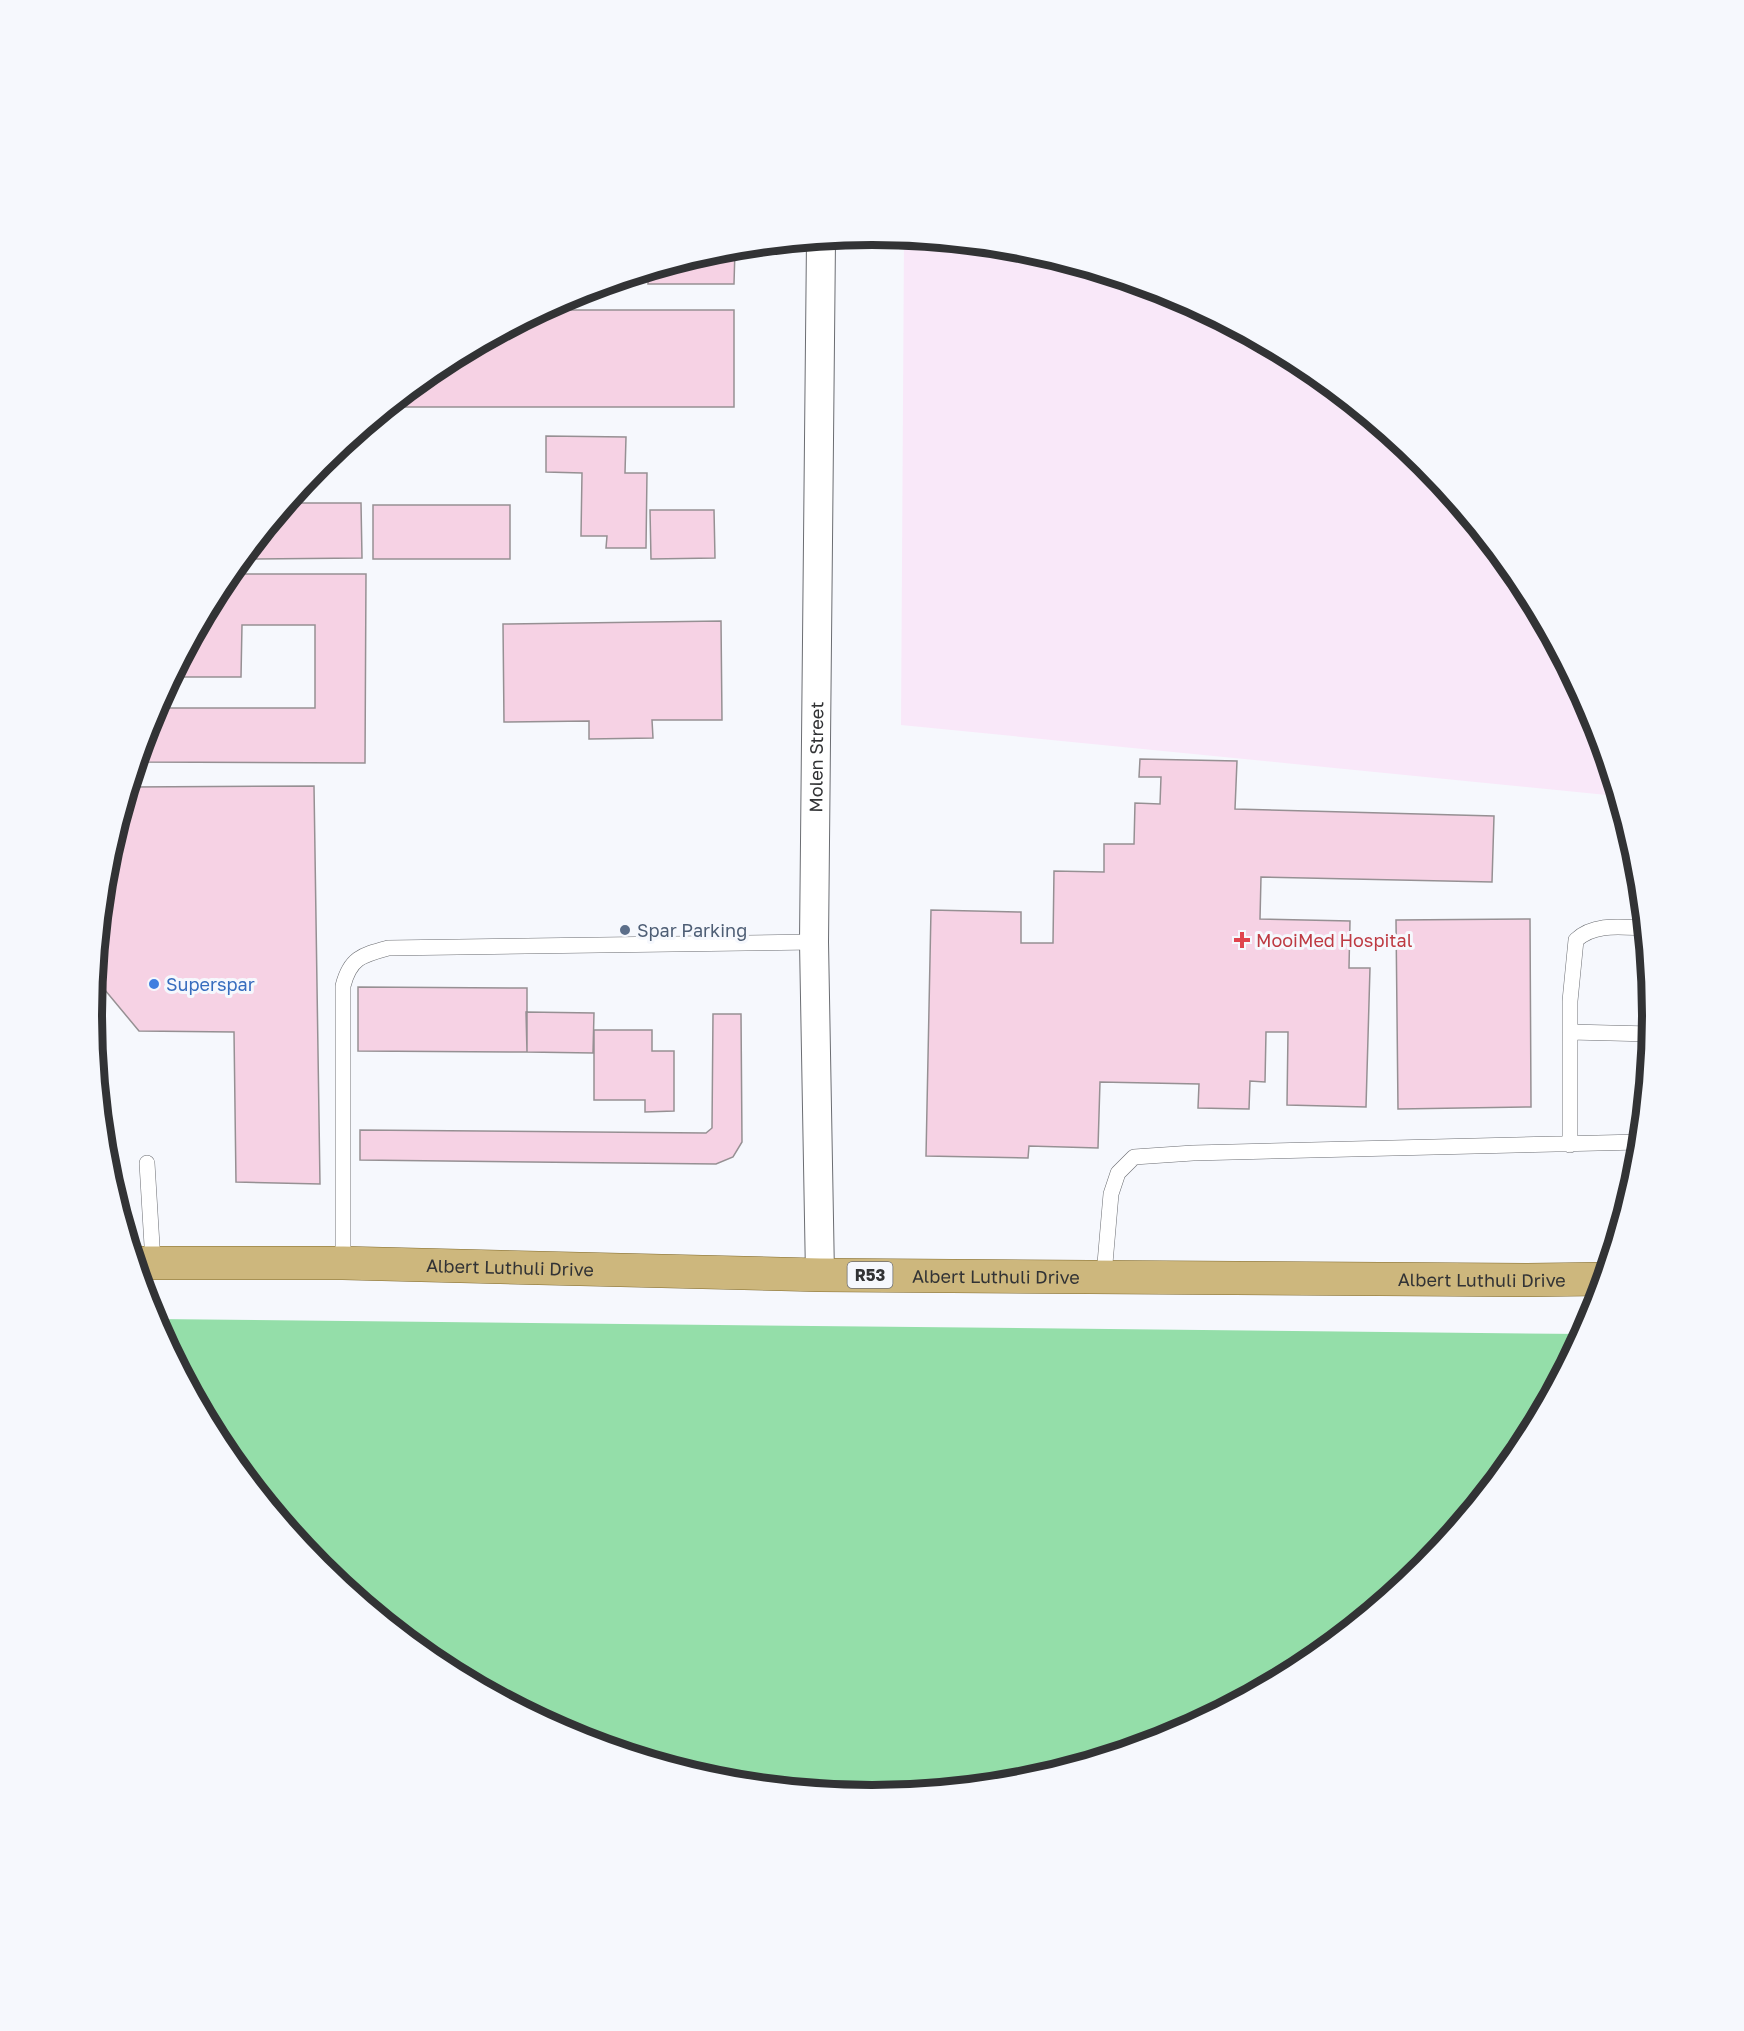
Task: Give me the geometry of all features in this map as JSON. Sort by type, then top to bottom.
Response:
[{"type":"main road","name":"Albert Luthuli Drive","points":[[144,1263],[343,1263],[819,1275],[1595,1279]]},
{"type":"main road","points":[[1527,1280],[1590,1291]]},
{"type":"street","name":"Molen Street","points":[[819,1275],[814,942],[821,247]]},
{"type":"lane","points":[[1570,1144],[1571,991],[1576,940],[1584,932],[1599,928],[1636,928]]},
{"type":"lane","points":[[343,1263],[343,986],[347,971],[353,962],[365,954],[388,948],[814,942]]},
{"type":"lane","points":[[1570,1032],[1641,1034]]},
{"type":"lane","points":[[1104,1275],[1111,1194],[1118,1173],[1134,1157],[1228,1152],[1631,1142]]},
{"type":"lane","points":[[144,1263],[147,1163]]},
{"type":"shaded area","points":[[904,246],[973,252],[1022,260],[1120,286],[1213,325],[1300,375],[1341,405],[1380,437],[1451,508],[1512,588],[1539,630],[1563,675],[1583,721],[1610,795],[901,725]]},
{"type":"green space","points":[[165,1319],[1573,1334],[1539,1401],[1512,1443],[1451,1523],[1380,1594],[1300,1656],[1213,1706],[1120,1745],[1022,1771],[973,1779],[872,1786],[771,1779],[722,1771],[624,1745],[531,1706],[444,1656],[364,1594],[293,1523],[232,1443],[181,1356]]},
{"type":"building","points":[[735,258],[734,284],[648,284],[648,279]]},
{"type":"building","points":[[564,310],[734,310],[734,407],[401,407],[444,375],[487,349]]},
{"type":"building","points":[[546,436],[626,437],[625,473],[647,473],[646,548],[606,548],[607,536],[581,536],[582,473],[546,472]]},
{"type":"building","points":[[298,503],[361,503],[362,558],[253,559]]},
{"type":"building","points":[[373,505],[510,505],[510,559],[373,559]]},
{"type":"building","points":[[650,510],[714,510],[715,558],[651,559]]},
{"type":"building","points":[[242,574],[366,574],[365,763],[145,762],[167,708],[315,708],[315,625],[242,625],[241,677],[184,677],[184,669],[205,630]]},
{"type":"building","points":[[721,621],[722,720],[652,720],[653,738],[589,739],[589,721],[504,722],[503,624]]},
{"type":"building","points":[[1140,759],[1237,761],[1235,809],[1494,816],[1492,882],[1261,877],[1260,919],[1350,921],[1349,968],[1370,968],[1366,1107],[1287,1105],[1288,1032],[1266,1032],[1265,1082],[1250,1081],[1249,1109],[1198,1108],[1199,1084],[1100,1082],[1098,1148],[1029,1146],[1028,1158],[926,1156],[931,910],[1021,912],[1021,943],[1053,943],[1054,871],[1104,872],[1104,844],[1134,844],[1135,803],[1160,804],[1161,777],[1139,777]]},
{"type":"building","points":[[314,786],[320,1184],[236,1182],[234,1032],[139,1031],[103,988],[109,915],[117,865],[137,787]]},
{"type":"building","points":[[1530,919],[1531,1107],[1398,1109],[1396,920]]},
{"type":"building","points":[[358,987],[527,988],[527,1052],[358,1051]]},
{"type":"building","points":[[526,1012],[594,1013],[593,1053],[527,1052]]},
{"type":"building","points":[[713,1014],[741,1014],[742,1142],[733,1157],[716,1164],[360,1160],[360,1130],[706,1133],[712,1128]]},
{"type":"building","points":[[594,1030],[652,1030],[652,1051],[674,1051],[674,1111],[645,1112],[645,1100],[594,1100]]},
{"type":"place","name":"Spar Parking","points":[[625,930]]},
{"type":"place","name":"MooiMed Hospital","points":[[1242,940]]},
{"type":"place","name":"Superspar","points":[[154,984]]}]
